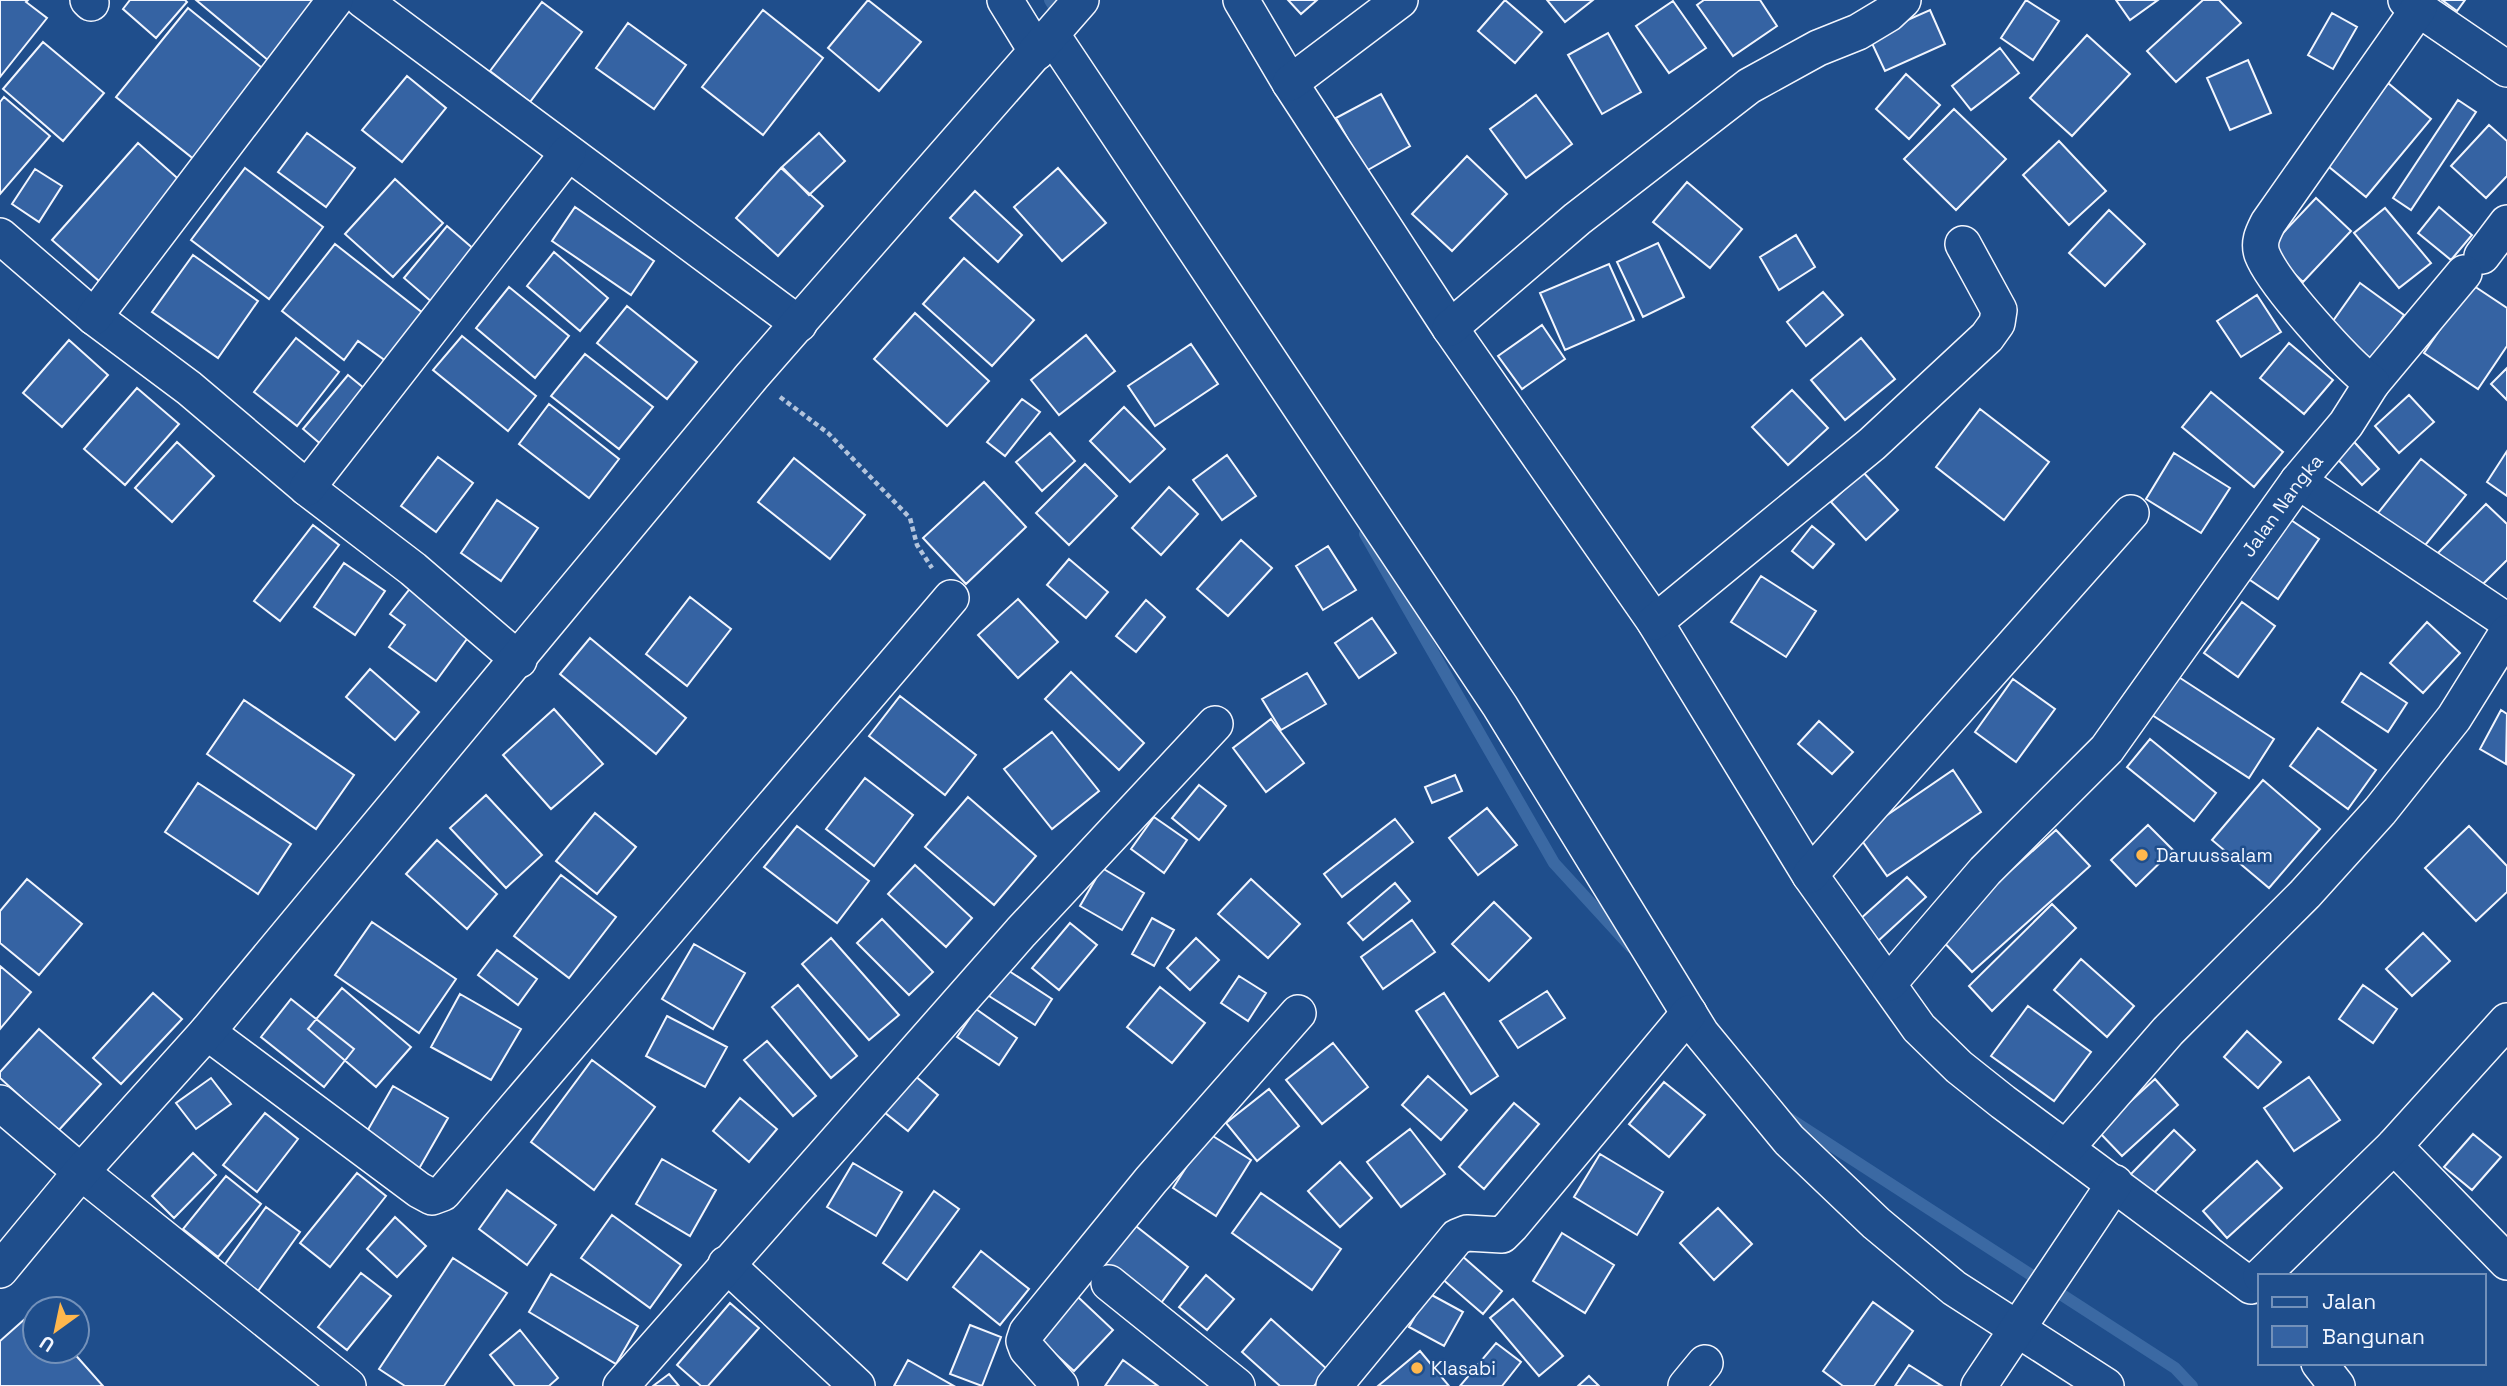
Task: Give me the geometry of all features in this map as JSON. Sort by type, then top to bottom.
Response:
[{"type":"street","points":[[94,317],[335,0]]},
{"type":"street","points":[[363,0],[799,324]]},
{"type":"street","points":[[1005,0],[1057,28],[1500,706],[1713,1048],[1789,1140],[1856,1204],[1954,1288],[2029,1314],[2106,1386]]},
{"type":"street","points":[[1241,0],[1290,83],[1450,328],[1655,622],[1810,875],[1919,1028],[1959,1067],[2067,1147],[2108,1194],[2258,1284]]},
{"type":"street","points":[[1290,83],[1400,0]]},
{"type":"street","points":[[1450,328],[1577,219],[1749,86],[1818,48],[1858,32],[1888,14],[1903,0]]},
{"type":"street","points":[[2372,383],[2351,367],[2288,293],[2262,255],[2260,240],[2268,223],[2412,4],[2507,69]]},
{"type":"street","points":[[0,1270],[81,1172],[207,1032],[519,660],[752,376],[1057,28]]},
{"type":"street","points":[[307,488],[568,153]]},
{"type":"street","name":"Jalan Nangka","points":[[1889,983],[1994,862],[2107,749],[2298,481],[2346,424],[2372,383],[2507,223]]},
{"type":"street","points":[[0,236],[94,317],[189,388],[307,488],[413,569],[519,660]]},
{"type":"street","points":[[1655,622],[1872,444],[1987,337],[1997,323],[1999,310],[1963,244]]},
{"type":"street","points":[[2298,481],[2507,621]]},
{"type":"street","points":[[1810,875],[2131,513]]},
{"type":"street","points":[[207,1032],[419,1190],[432,1197],[443,1193],[951,598]]},
{"type":"street","points":[[2067,1147],[2168,1031],[2305,894],[2380,811],[2454,718],[2507,633]]},
{"type":"street","points":[[621,1386],[1021,932],[1215,724]]},
{"type":"street","points":[[1060,1386],[1027,1349],[1024,1341],[1027,1332],[1151,1180],[1298,1013]]},
{"type":"street","points":[[1334,1386],[1457,1237],[1467,1233],[1502,1235],[1511,1226],[1689,1013]]},
{"type":"street","points":[[2268,1274],[2394,1146],[2507,1021]]},
{"type":"street","points":[[0,1102],[81,1172],[348,1386]]},
{"type":"street","points":[[2394,1146],[2507,1262]]},
{"type":"street","points":[[1979,1386],[2108,1194]]},
{"type":"street","points":[[726,1264],[857,1386]]},
{"type":"street","points":[[1109,1283],[1237,1386]]},
{"type":"street","points":[[2321,1365],[2337,1386]]},
{"type":"path","points":[[752,376],[828,433],[910,518],[917,545],[951,598]]},
{"type":"building","points":[[0,0],[28,0],[26,2],[47,18],[0,77]]},
{"type":"building","points":[[130,0],[187,2],[156,38],[123,9]]},
{"type":"building","points":[[196,0],[318,0],[275,66]]},
{"type":"building","points":[[868,0],[921,42],[879,91],[828,48]]},
{"type":"building","points":[[1288,0],[1317,0],[1301,14]]},
{"type":"building","points":[[1505,0],[1542,32],[1515,63],[1478,31]]},
{"type":"building","points":[[1547,0],[1593,0],[1565,22]]},
{"type":"building","points":[[1704,0],[1760,0],[1777,26],[1733,56],[1697,5]]},
{"type":"building","points":[[2026,0],[2059,21],[2033,60],[2001,38]]},
{"type":"building","points":[[2116,0],[2158,0],[2130,20]]},
{"type":"building","points":[[2203,0],[2219,0],[2241,23],[2176,82],[2147,51]]},
{"type":"building","points":[[2442,0],[2465,0],[2457,11]]},
{"type":"building","points":[[1673,1],[1706,48],[1669,73],[1636,26]]},
{"type":"building","points":[[542,2],[582,32],[530,102],[490,71]]},
{"type":"building","points":[[188,8],[272,76],[200,164],[116,97]]},
{"type":"building","points":[[763,10],[823,58],[763,135],[702,87]]},
{"type":"building","points":[[1930,10],[1945,44],[1885,71],[1869,37]]},
{"type":"building","points":[[2332,13],[2357,27],[2333,69],[2308,55]]},
{"type":"building","points":[[628,23],[686,65],[654,109],[596,68]]},
{"type":"building","points":[[1608,33],[1641,92],[1602,114],[1568,55]]},
{"type":"building","points":[[2087,35],[2130,74],[2072,136],[2030,98]]},
{"type":"building","points":[[43,42],[104,93],[63,141],[3,89]]},
{"type":"building","points":[[2000,48],[2019,73],[1971,110],[1952,86]]},
{"type":"building","points":[[2248,60],[2271,113],[2230,130],[2207,78]]},
{"type":"building","points":[[1906,74],[1940,105],[1909,139],[1876,109]]},
{"type":"building","points":[[407,76],[446,108],[402,162],[362,130]]},
{"type":"building","points":[[2388,83],[2431,119],[2366,197],[2323,162]]},
{"type":"building","points":[[1381,94],[1410,146],[1366,171],[1336,118]]},
{"type":"building","points":[[1536,95],[1572,144],[1526,178],[1490,129]]},
{"type":"building","points":[[4,97],[50,136],[0,194],[0,102]]},
{"type":"building","points":[[2458,100],[2476,112],[2411,210],[2393,198]]},
{"type":"building","points":[[1954,109],[2006,159],[1956,210],[1904,159]]},
{"type":"building","points":[[2489,125],[2507,141],[2507,176],[2486,198],[2451,166]]},
{"type":"building","points":[[307,133],[355,168],[326,207],[278,172]]},
{"type":"building","points":[[819,133],[845,161],[809,195],[782,167]]},
{"type":"building","points":[[2059,141],[2106,191],[2069,225],[2023,175]]},
{"type":"building","points":[[138,143],[184,184],[99,281],[52,240]]},
{"type":"building","points":[[1467,156],[1507,194],[1452,251],[1412,214]]},
{"type":"building","points":[[245,168],[323,227],[269,299],[191,240]]},
{"type":"building","points":[[781,168],[823,206],[778,256],[736,218]]},
{"type":"building","points":[[1058,168],[1106,223],[1062,261],[1014,207]]},
{"type":"building","points":[[35,169],[62,186],[39,222],[12,204]]},
{"type":"building","points":[[395,179],[443,223],[393,277],[345,234]]},
{"type":"building","points":[[1687,182],[1742,229],[1710,268],[1653,222]]},
{"type":"building","points":[[975,191],[1022,235],[998,262],[950,218]]},
{"type":"building","points":[[2316,198],[2351,231],[2303,282],[2268,249]]},
{"type":"building","points":[[575,207],[654,261],[631,295],[552,241]]},
{"type":"building","points":[[2439,207],[2472,235],[2451,260],[2418,233]]},
{"type":"building","points":[[2385,208],[2431,263],[2399,288],[2354,233]]},
{"type":"building","points":[[2109,210],[2145,244],[2105,286],[2069,253]]},
{"type":"building","points":[[447,226],[483,257],[440,309],[404,278]]},
{"type":"building","points":[[1796,235],[1815,267],[1779,290],[1760,257]]},
{"type":"building","points":[[1658,243],[1684,297],[1643,317],[1617,262]]},
{"type":"building","points":[[335,244],[433,321],[397,369],[358,341],[344,360],[282,311]]},
{"type":"building","points":[[554,252],[608,298],[580,331],[527,286]]},
{"type":"building","points":[[193,255],[258,301],[218,358],[152,312]]},
{"type":"building","points":[[964,258],[1034,320],[992,366],[923,304]]},
{"type":"building","points":[[1609,264],[1634,320],[1565,350],[1540,293]]},
{"type":"building","points":[[2360,283],[2404,315],[2372,360],[2328,328]]},
{"type":"building","points":[[2471,284],[2507,308],[2507,346],[2478,389],[2424,353]]},
{"type":"building","points":[[509,287],[569,336],[535,378],[476,328]]},
{"type":"building","points":[[1823,292],[1843,315],[1806,346],[1787,322]]},
{"type":"building","points":[[2257,295],[2281,332],[2241,357],[2217,321]]},
{"type":"building","points":[[627,306],[697,362],[667,399],[597,343]]},
{"type":"building","points":[[915,313],[989,381],[947,426],[874,359]]},
{"type":"building","points":[[1542,325],[1565,359],[1522,389],[1498,356]]},
{"type":"building","points":[[1086,335],[1115,371],[1059,415],[1031,380]]},
{"type":"building","points":[[462,336],[536,396],[508,431],[433,370]]},
{"type":"building","points":[[296,338],[339,372],[297,426],[254,392]]},
{"type":"building","points":[[1861,338],[1895,379],[1845,420],[1811,380]]},
{"type":"building","points":[[69,340],[108,375],[62,427],[23,393]]},
{"type":"building","points":[[2289,343],[2333,380],[2304,414],[2260,378]]},
{"type":"building","points":[[1191,344],[1218,384],[1155,426],[1128,386]]},
{"type":"building","points":[[585,354],[653,407],[619,449],[551,396]]},
{"type":"building","points":[[2507,368],[2507,400],[2491,384]]},
{"type":"building","points":[[348,375],[376,398],[330,452],[303,429]]},
{"type":"building","points":[[137,388],[179,424],[125,485],[84,449]]},
{"type":"building","points":[[1792,390],[1828,428],[1788,465],[1752,427]]},
{"type":"building","points":[[2211,392],[2283,452],[2254,487],[2182,427]]},
{"type":"building","points":[[2409,395],[2434,422],[2399,453],[2375,426]]},
{"type":"building","points":[[1022,399],[1040,412],[1005,456],[987,442]]},
{"type":"building","points":[[549,404],[619,459],[589,498],[519,444]]},
{"type":"building","points":[[1124,407],[1165,449],[1130,482],[1090,441]]},
{"type":"building","points":[[1980,409],[2049,462],[2004,520],[1936,467]]},
{"type":"building","points":[[2345,432],[2379,469],[2362,485],[2328,449]]},
{"type":"building","points":[[1050,433],[1075,461],[1042,491],[1016,462]]},
{"type":"building","points":[[177,442],[214,476],[172,522],[135,488]]},
{"type":"building","points":[[2507,451],[2507,496],[2487,482]]},
{"type":"building","points":[[2174,453],[2230,488],[2201,533],[2146,499]]},
{"type":"building","points":[[1227,455],[1256,496],[1222,520],[1193,480]]},
{"type":"building","points":[[438,457],[473,483],[436,532],[401,506]]},
{"type":"building","points":[[794,458],[865,515],[830,559],[758,502]]},
{"type":"building","points":[[2421,459],[2466,495],[2422,549],[2378,513]]},
{"type":"building","points":[[1085,464],[1117,496],[1069,545],[1036,513]]},
{"type":"building","points":[[1863,472],[1898,510],[1866,540],[1831,502]]},
{"type":"building","points":[[984,482],[1026,527],[966,584],[923,538]]},
{"type":"building","points":[[1169,487],[1198,514],[1161,555],[1132,528]]},
{"type":"building","points":[[497,500],[538,528],[501,581],[461,553]]},
{"type":"building","points":[[2486,504],[2507,524],[2507,560],[2474,593],[2435,556]]},
{"type":"building","points":[[2288,518],[2319,539],[2278,599],[2247,578]]},
{"type":"building","points":[[313,525],[339,545],[280,621],[254,601]]},
{"type":"building","points":[[1812,526],[1834,544],[1813,568],[1792,551]]},
{"type":"building","points":[[1241,540],[1272,568],[1228,616],[1197,589]]},
{"type":"building","points":[[1328,546],[1356,590],[1323,610],[1296,566]]},
{"type":"building","points":[[1069,559],[1108,592],[1086,618],[1047,585]]},
{"type":"building","points":[[344,563],[385,591],[355,635],[314,607]]},
{"type":"building","points":[[1761,576],[1816,611],[1786,657],[1731,622]]},
{"type":"building","points":[[416,581],[475,628],[436,681],[389,647],[405,625],[390,614]]},
{"type":"building","points":[[690,597],[731,629],[687,686],[646,654]]},
{"type":"building","points":[[1018,599],[1058,642],[1018,678],[978,635]]},
{"type":"building","points":[[1146,600],[1165,617],[1136,652],[1116,636]]},
{"type":"building","points":[[2242,602],[2275,626],[2238,677],[2204,653]]},
{"type":"building","points":[[1372,618],[1396,653],[1359,678],[1335,643]]},
{"type":"building","points":[[2427,622],[2460,653],[2423,693],[2390,663]]},
{"type":"building","points":[[590,638],[686,718],[656,754],[560,674]]},
{"type":"building","points":[[370,669],[419,712],[395,740],[346,697]]},
{"type":"building","points":[[1071,672],[1144,743],[1119,770],[1045,699]]},
{"type":"building","points":[[1307,673],[1326,704],[1281,730],[1262,699]]},
{"type":"building","points":[[2361,673],[2407,703],[2388,732],[2342,702]]},
{"type":"building","points":[[2174,674],[2274,739],[2249,778],[2149,713]]},
{"type":"building","points":[[2013,679],[2055,709],[2016,762],[1975,732]]},
{"type":"building","points":[[900,696],[976,755],[945,795],[869,736]]},
{"type":"building","points":[[244,700],[354,775],[316,829],[207,754]]},
{"type":"building","points":[[554,709],[603,764],[551,809],[503,755]]},
{"type":"building","points":[[2501,710],[2507,714],[2506,764],[2480,749]]},
{"type":"building","points":[[1271,719],[1304,763],[1266,792],[1233,748]]},
{"type":"building","points":[[1819,721],[1853,752],[1832,774],[1798,744]]},
{"type":"building","points":[[2318,728],[2376,770],[2348,809],[2290,766]]},
{"type":"building","points":[[1052,732],[1099,791],[1052,829],[1004,769]]},
{"type":"building","points":[[2150,739],[2216,793],[2194,821],[2127,767]]},
{"type":"building","points":[[1953,770],[1981,812],[1887,876],[1858,835]]},
{"type":"building","points":[[1455,775],[1462,791],[1432,803],[1425,787]]},
{"type":"building","points":[[865,778],[913,815],[874,866],[826,829]]},
{"type":"building","points":[[2263,780],[2320,829],[2269,888],[2212,840]]},
{"type":"building","points":[[198,783],[291,844],[258,894],[165,832]]},
{"type":"building","points":[[1199,785],[1226,806],[1199,840],[1172,818]]},
{"type":"building","points":[[486,795],[542,855],[506,888],[450,828]]},
{"type":"building","points":[[968,797],[1036,856],[994,905],[925,847]]},
{"type":"building","points":[[1487,808],[1517,845],[1478,875],[1449,838]]},
{"type":"building","points":[[595,813],[636,847],[597,894],[556,861]]},
{"type":"building","points":[[1154,817],[1187,840],[1164,873],[1131,849]]},
{"type":"building","points":[[1395,819],[1413,842],[1342,897],[1324,874]]},
{"type":"building","name":"Daruussalam","points":[[2148,825],[2173,850],[2136,886],[2111,860]]},
{"type":"building","points":[[797,826],[869,881],[837,923],[764,867]]},
{"type":"building","points":[[2469,826],[2507,866],[2507,892],[2476,921],[2425,868]]},
{"type":"building","points":[[2056,830],[2090,866],[1972,972],[1938,936]]},
{"type":"building","points":[[437,840],[497,894],[467,929],[406,874]]},
{"type":"building","points":[[915,865],[972,918],[946,947],[888,894]]},
{"type":"building","points":[[1102,868],[1144,893],[1122,930],[1080,906]]},
{"type":"building","points":[[561,875],[616,917],[569,978],[514,936]]},
{"type":"building","points":[[1907,877],[1926,897],[1878,941],[1859,920]]},
{"type":"building","points":[[27,879],[82,924],[39,975],[0,943],[0,911]]},
{"type":"building","points":[[1251,879],[1300,924],[1268,958],[1218,914]]},
{"type":"building","points":[[1395,883],[1410,901],[1363,940],[1348,923]]},
{"type":"building","points":[[1494,902],[1531,938],[1489,981],[1452,944]]},
{"type":"building","points":[[2052,904],[2076,928],[1992,1011],[1969,986]]},
{"type":"building","points":[[1152,918],[1174,930],[1154,966],[1132,954]]},
{"type":"building","points":[[882,919],[933,972],[909,995],[857,943]]},
{"type":"building","points":[[1412,920],[1435,952],[1383,989],[1361,957]]},
{"type":"building","points":[[372,922],[456,979],[419,1033],[335,975]]},
{"type":"building","points":[[1070,923],[1097,945],[1059,990],[1032,968]]},
{"type":"building","points":[[2423,933],[2450,961],[2412,996],[2386,969]]},
{"type":"building","points":[[831,938],[899,1015],[869,1040],[802,964]]},
{"type":"building","points":[[1196,938],[1219,960],[1190,990],[1167,968]]},
{"type":"building","points":[[694,944],[745,973],[713,1029],[662,999]]},
{"type":"building","points":[[497,950],[537,979],[518,1005],[478,975]]},
{"type":"building","points":[[2081,959],[2134,1006],[2107,1037],[2054,990]]},
{"type":"building","points":[[0,966],[31,992],[0,1029]]},
{"type":"building","points":[[1006,969],[1052,999],[1035,1025],[989,996]]},
{"type":"building","points":[[1239,976],[1266,993],[1248,1021],[1221,1003]]},
{"type":"building","points":[[798,985],[857,1056],[831,1078],[772,1007]]},
{"type":"building","points":[[2363,985],[2397,1009],[2373,1043],[2339,1019]]},
{"type":"building","points":[[1160,987],[1205,1023],[1172,1063],[1127,1027]]},
{"type":"building","points":[[342,988],[411,1047],[376,1087],[308,1029]]},
{"type":"building","points":[[1547,991],[1565,1018],[1518,1048],[1500,1021]]},
{"type":"building","points":[[153,993],[182,1019],[121,1084],[93,1058]]},
{"type":"building","points":[[1444,993],[1498,1076],[1471,1094],[1416,1011]]},
{"type":"building","points":[[460,994],[521,1029],[491,1080],[431,1047]]},
{"type":"building","points":[[291,999],[354,1049],[324,1087],[261,1037]]},
{"type":"building","points":[[2028,1006],[2091,1052],[2054,1101],[1991,1056]]},
{"type":"building","points":[[976,1009],[1017,1038],[999,1065],[957,1037]]},
{"type":"building","points":[[667,1016],[727,1047],[705,1087],[646,1056]]},
{"type":"building","points":[[39,1029],[101,1084],[58,1131],[0,1078],[0,1072]]},
{"type":"building","points":[[2247,1031],[2281,1062],[2258,1088],[2224,1057]]},
{"type":"building","points":[[767,1041],[816,1096],[793,1116],[744,1060]]},
{"type":"building","points":[[1333,1043],[1368,1087],[1322,1124],[1286,1080]]},
{"type":"building","points":[[592,1060],[655,1107],[594,1190],[531,1142]]},
{"type":"building","points":[[914,1075],[938,1095],[908,1131],[884,1112]]},
{"type":"building","points":[[1428,1076],[1467,1110],[1441,1140],[1402,1105]]},
{"type":"building","points":[[2309,1077],[2340,1120],[2294,1151],[2264,1108]]},
{"type":"building","points":[[211,1078],[231,1104],[196,1129],[176,1103]]},
{"type":"building","points":[[2155,1079],[2178,1105],[2122,1156],[2098,1131]]},
{"type":"building","points":[[1664,1082],[1705,1115],[1669,1157],[1629,1124]]},
{"type":"building","points":[[393,1086],[448,1118],[416,1174],[361,1142]]},
{"type":"building","points":[[1269,1089],[1299,1126],[1257,1161],[1226,1123]]},
{"type":"building","points":[[740,1098],[777,1129],[749,1162],[713,1131]]},
{"type":"building","points":[[1514,1103],[1539,1124],[1484,1189],[1459,1167]]},
{"type":"building","points":[[265,1113],[298,1139],[257,1192],[223,1165]]},
{"type":"building","points":[[1410,1129],[1445,1174],[1401,1207],[1367,1162]]},
{"type":"building","points":[[2174,1130],[2195,1150],[2152,1195],[2130,1175]]},
{"type":"building","points":[[1208,1133],[1251,1160],[1216,1216],[1173,1188]]},
{"type":"building","points":[[2473,1134],[2501,1157],[2472,1190],[2444,1167]]},
{"type":"building","points":[[193,1153],[216,1175],[174,1218],[152,1196]]},
{"type":"building","points":[[1600,1154],[1663,1192],[1637,1235],[1574,1197]]},
{"type":"building","points":[[662,1159],[716,1190],[690,1236],[636,1204]]},
{"type":"building","points":[[2257,1161],[2282,1188],[2227,1238],[2203,1211]]},
{"type":"building","points":[[1340,1162],[1372,1198],[1340,1227],[1308,1191]]},
{"type":"building","points":[[853,1163],[902,1192],[876,1236],[827,1207]]},
{"type":"building","points":[[357,1173],[386,1196],[330,1267],[300,1243]]},
{"type":"building","points":[[226,1176],[261,1204],[218,1257],[183,1229]]},
{"type":"building","points":[[507,1190],[556,1225],[527,1265],[479,1229]]},
{"type":"building","points":[[934,1191],[959,1209],[907,1280],[883,1263]]},
{"type":"building","points":[[1261,1193],[1341,1249],[1312,1290],[1232,1233]]},
{"type":"building","points":[[266,1207],[300,1232],[258,1291],[223,1267]]},
{"type":"building","points":[[1718,1208],[1752,1244],[1714,1280],[1680,1243]]},
{"type":"building","points":[[612,1215],[681,1265],[650,1308],[581,1258]]},
{"type":"building","points":[[395,1217],[426,1246],[397,1277],[367,1249]]},
{"type":"building","points":[[1132,1223],[1188,1267],[1158,1307],[1100,1263]]},
{"type":"building","points":[[1562,1233],[1614,1265],[1585,1313],[1533,1281]]},
{"type":"building","points":[[1453,1248],[1502,1291],[1483,1314],[1433,1271]]},
{"type":"building","points":[[981,1251],[1029,1289],[1000,1325],[953,1287]]},
{"type":"building","points":[[453,1258],[507,1293],[444,1386],[405,1386],[379,1369]]},
{"type":"building","points":[[361,1273],[391,1296],[347,1350],[318,1327]]},
{"type":"building","points":[[551,1274],[638,1326],[616,1364],[529,1312]]},
{"type":"building","points":[[1206,1275],[1234,1299],[1207,1330],[1179,1307]]},
{"type":"building","points":[[1428,1293],[1463,1312],[1444,1346],[1409,1327]]},
{"type":"building","points":[[1078,1297],[1113,1330],[1074,1371],[1039,1339]]},
{"type":"building","points":[[1513,1299],[1563,1356],[1539,1376],[1490,1318]]},
{"type":"building","points":[[1873,1302],[1913,1331],[1874,1386],[1843,1386],[1823,1371]]},
{"type":"building","points":[[730,1303],[759,1328],[708,1386],[701,1386],[677,1365]]},
{"type":"building","points":[[1271,1319],[1328,1370],[1314,1386],[1280,1386],[1242,1352]]},
{"type":"building","points":[[21,1322],[21,1365],[84,1365],[103,1386],[0,1386],[0,1341]]},
{"type":"building","points":[[970,1325],[1001,1337],[982,1386],[950,1374]]},
{"type":"building","points":[[520,1330],[558,1378],[549,1386],[515,1386],[490,1355]]},
{"type":"building","points":[[1496,1343],[1521,1362],[1502,1386],[1460,1386]]},
{"type":"building","name":"Klasabi","points":[[1420,1351],[1449,1386],[1378,1386]]},
{"type":"building","points":[[908,1360],[954,1386],[894,1386]]},
{"type":"building","points":[[1123,1360],[1158,1386],[1105,1386]]},
{"type":"building","points":[[1909,1365],[1942,1386],[1895,1386]]},
{"type":"building","points":[[669,1374],[679,1386],[653,1386]]},
{"type":"building","points":[[1589,1376],[1599,1386],[1578,1386]]},
{"type":"waterway","points":[[1050,0],[1061,18]]},
{"type":"waterway","points":[[1365,534],[1554,863],[1631,947]]},
{"type":"waterway","points":[[1787,1117],[2175,1368],[2192,1386]]},
{"type":"place","name":"Daruussalam","points":[[2142,855]]},
{"type":"place","name":"Klasabi","points":[[1417,1368]]}]
